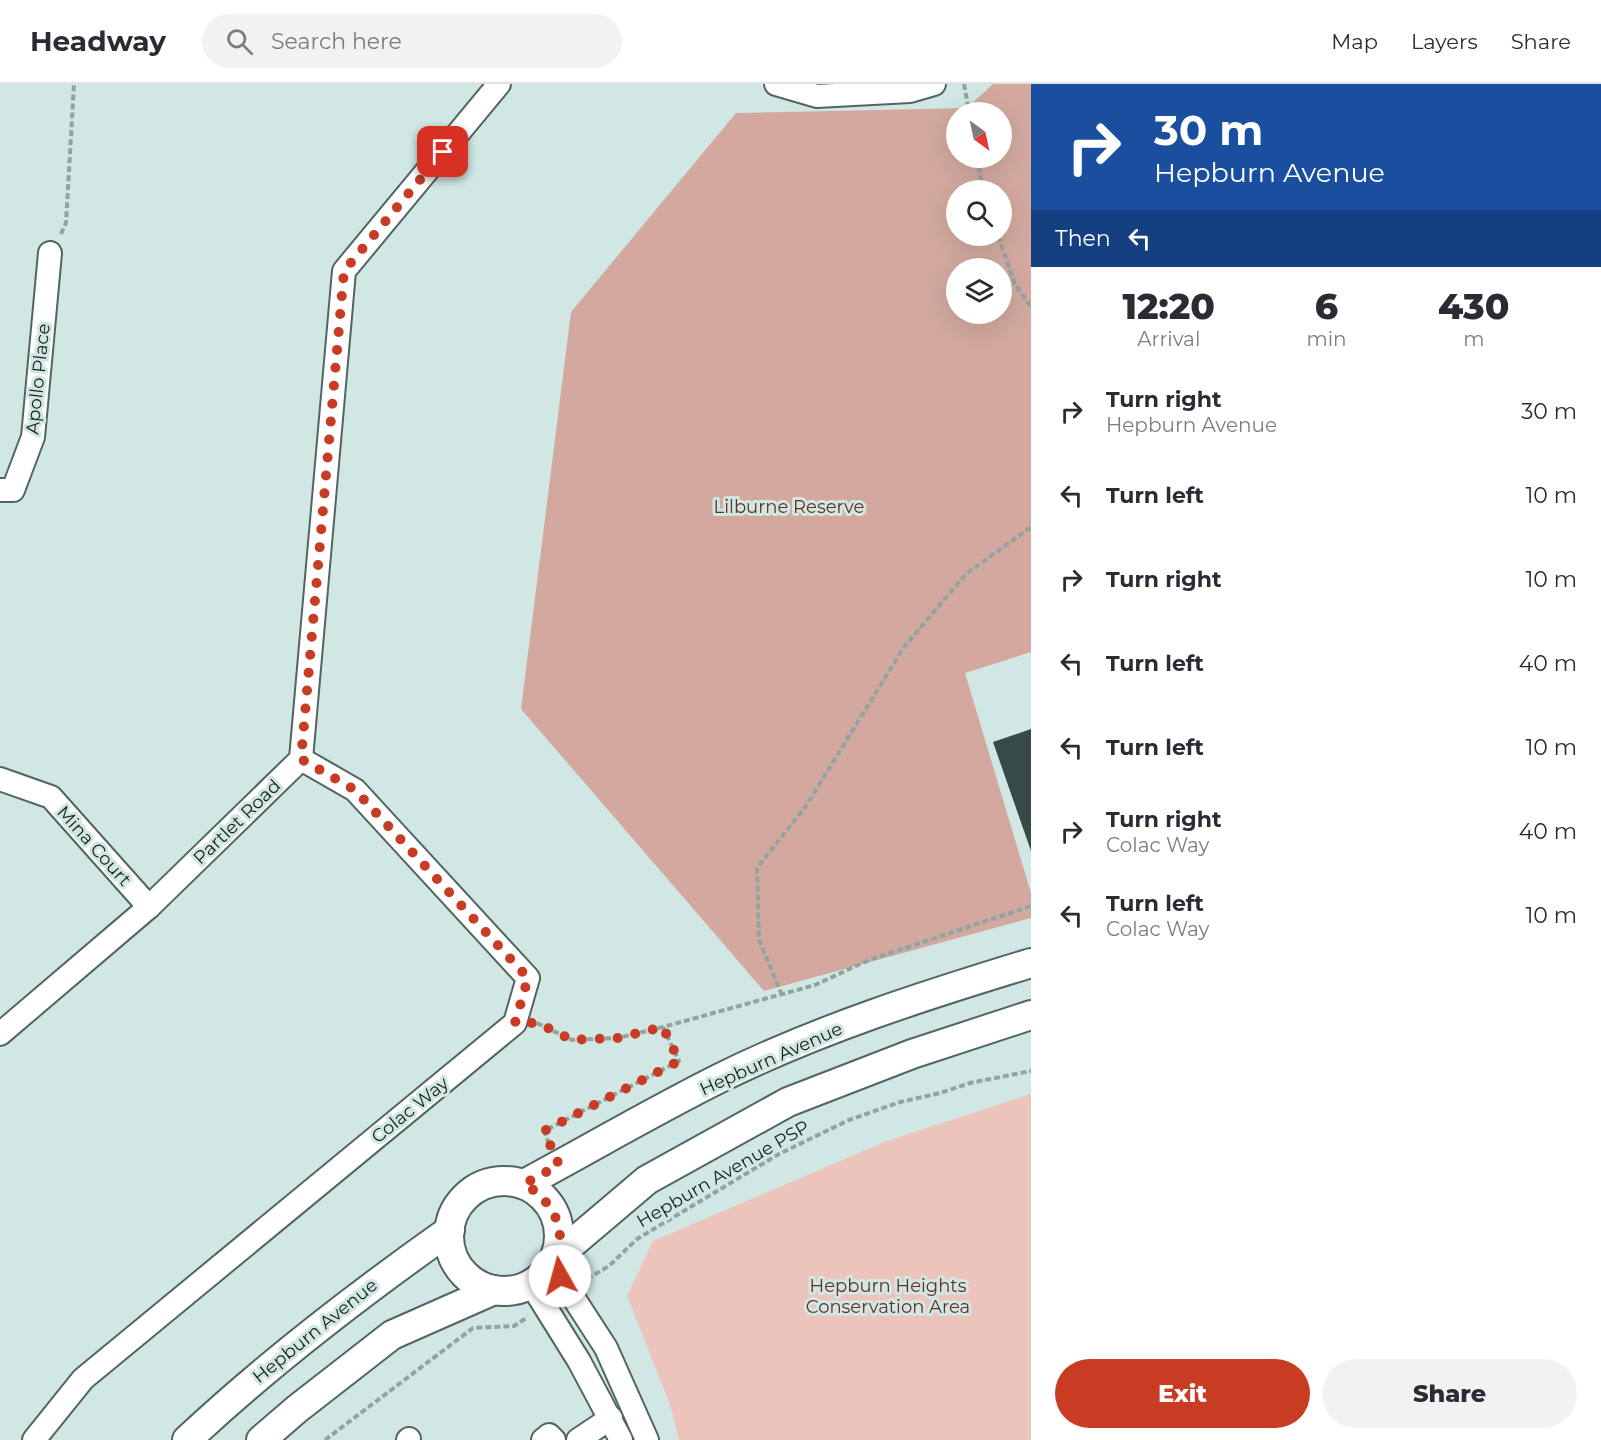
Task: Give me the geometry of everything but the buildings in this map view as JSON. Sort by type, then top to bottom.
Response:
[{"type":"main road","name":"Hepburn Avenue","points":[[524,1184],[720,1078],[816,1037],[949,988],[1031,963]]},
{"type":"main road","points":[[855,1076],[918,1035],[1031,1000]]},
{"type":"main road","points":[[553,1260],[647,1180],[788,1102],[912,1054],[1031,1016]]},
{"type":"main road","points":[[497,1181],[524,1184],[540,1193],[551,1206],[558,1223],[559,1240],[553,1260],[545,1273],[531,1284],[513,1290],[494,1290],[477,1284],[462,1272],[453,1257],[449,1239],[450,1230],[459,1204],[472,1191],[497,1181]]},
{"type":"main road","name":"Hepburn Avenue","points":[[187,1440],[229,1401],[318,1328],[450,1230]]},
{"type":"main road","points":[[261,1440],[392,1335],[494,1290]]},
{"type":"street","points":[[499,84],[344,271],[301,759],[355,790],[528,978],[515,1023]]},
{"type":"street","points":[[776,84],[817,96],[910,92],[934,84]]},
{"type":"street","name":"Apollo Place","points":[[0,489],[13,490],[33,437],[50,253]]},
{"type":"street","name":"Partlet Road","points":[[0,1034],[149,907],[301,759]]},
{"type":"street","name":"Mina Court","points":[[0,779],[51,797],[149,907]]},
{"type":"street","name":"Colac Way","points":[[34,1440],[83,1379],[515,1023]]},
{"type":"street","points":[[553,1260],[606,1348],[647,1440]]},
{"type":"street","points":[[531,1284],[579,1361],[621,1440]]},
{"type":"street","points":[[578,1440],[611,1418]]},
{"type":"street","points":[[543,1440],[549,1435],[554,1440]]},
{"type":"path","points":[[50,253],[66,223],[74,84]]},
{"type":"path","points":[[964,84],[967,102]]},
{"type":"path","points":[[1002,246],[1015,284],[1031,307]]},
{"type":"path","points":[[782,995],[759,940],[758,868],[806,806],[904,647],[966,574],[1031,527]]},
{"type":"path","points":[[515,1023],[538,1023],[572,1040],[618,1038],[814,985],[869,960],[1031,906]]},
{"type":"path","points":[[559,1165],[544,1131],[679,1061],[663,1027]]},
{"type":"path","name":"Hepburn Avenue PSP","points":[[609,1266],[637,1239],[779,1154],[849,1120],[900,1102],[970,1083],[1031,1071]]},
{"type":"path","points":[[325,1440],[473,1328]]},
{"type":"green space","name":"Lilburne Reserve","points":[[993,84],[1031,84],[1031,652],[965,673],[1031,893],[1031,918],[764,991],[521,709],[571,312],[736,113],[946,108],[946,168],[1012,168],[1012,102],[974,102]]},
{"type":"green space","name":"Hepburn Heights Conservation Area","points":[[1031,1094],[1031,1440],[679,1440],[670,1405],[627,1296],[653,1241],[887,1141]]},
{"type":"route","points":[[443,152],[344,271],[301,759],[355,790],[528,978],[515,1023],[538,1023],[572,1040],[618,1038],[663,1027],[679,1061],[544,1131],[559,1165],[524,1184],[540,1193],[551,1206],[558,1223],[559,1240],[552,1263],[560,1276]]}]
